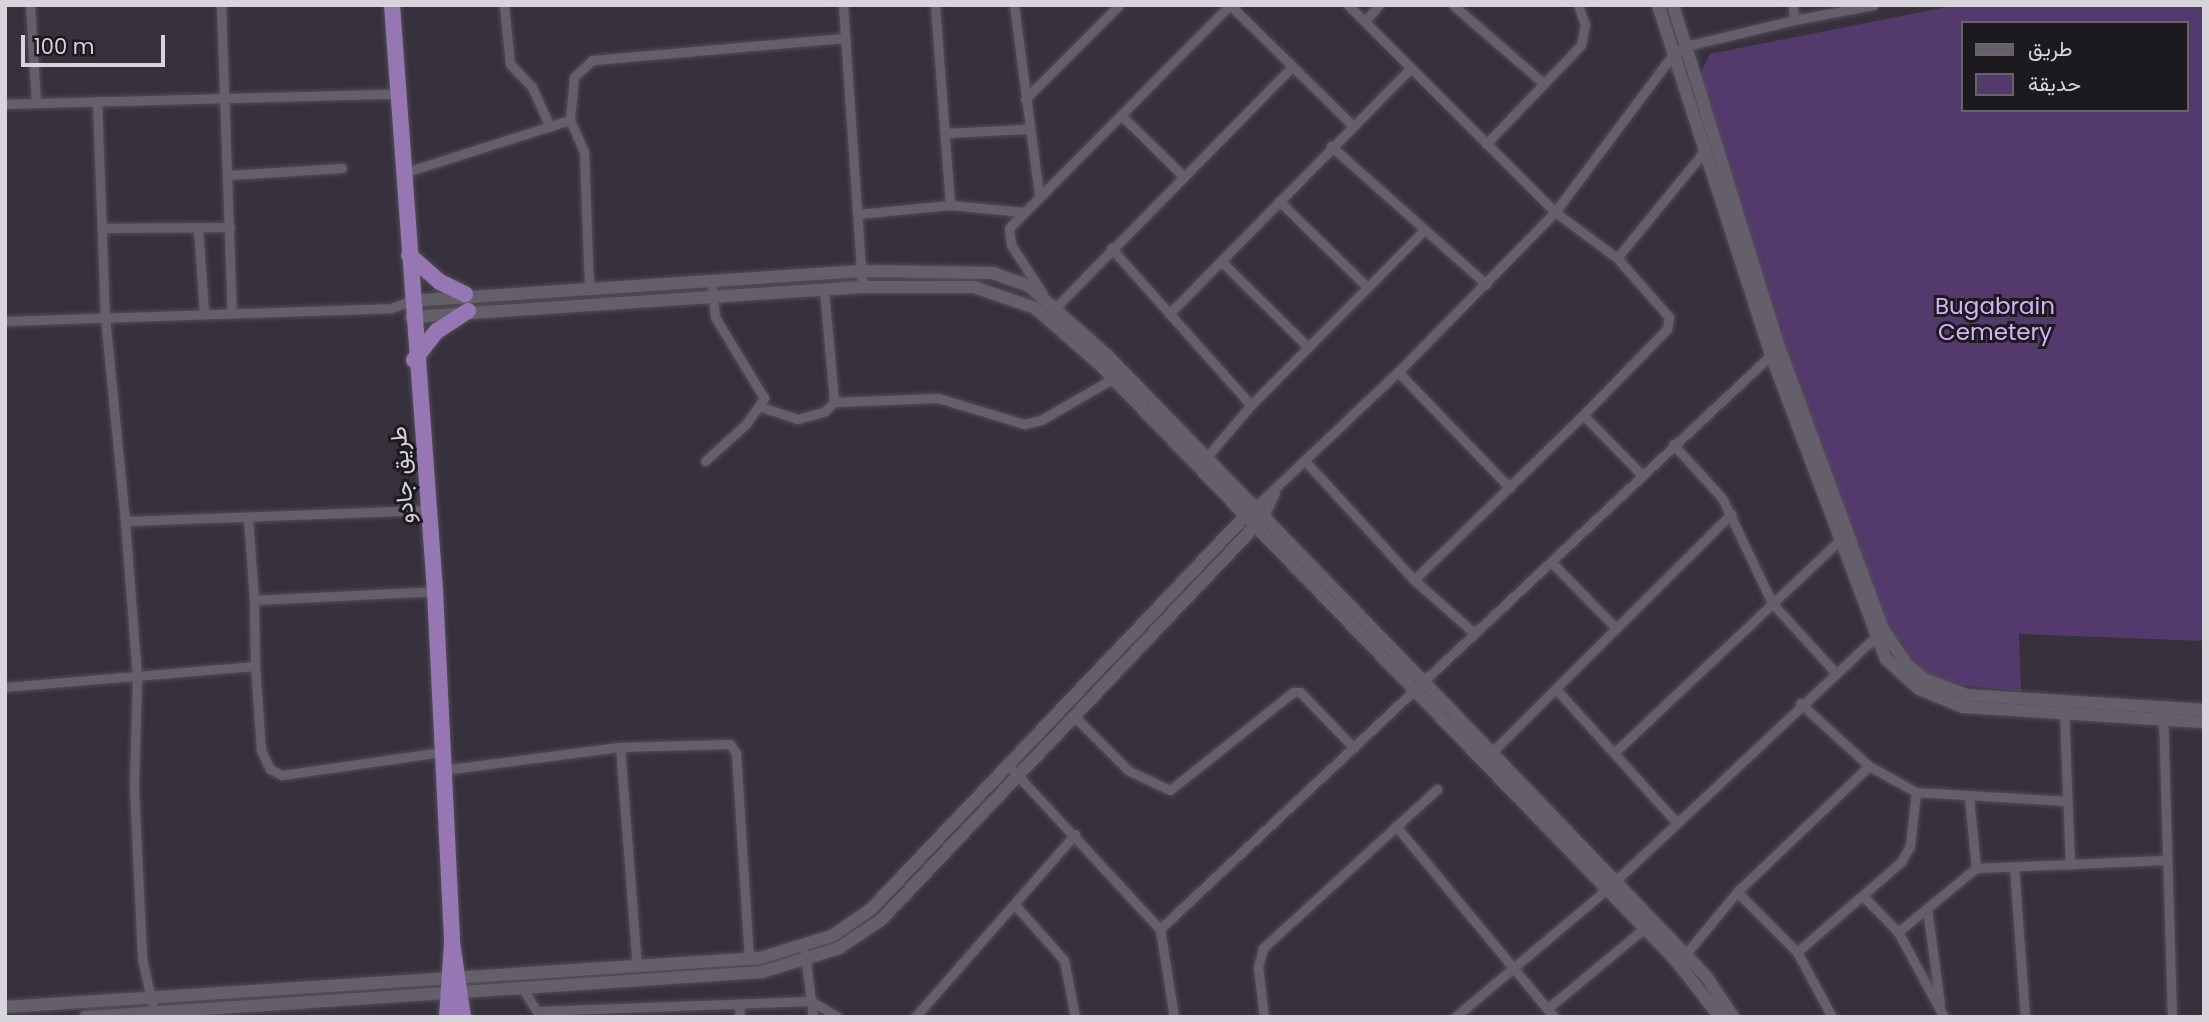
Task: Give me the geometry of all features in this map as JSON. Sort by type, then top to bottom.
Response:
[{"type":"highway","name":"طريق جادو","points":[[392,5],[414,360],[435,591],[454,986],[463,1017]]},
{"type":"highway","points":[[409,255],[440,282],[465,294]]},
{"type":"highway","points":[[414,360],[437,331],[468,311]]},
{"type":"highway","name":"طريق جادو","points":[[447,1017],[454,986]]},
{"type":"street","points":[[30,5],[36,103]]},
{"type":"street","points":[[221,5],[230,175],[232,313]]},
{"type":"street","points":[[504,5],[510,64],[532,87],[550,127]]},
{"type":"street","points":[[844,5],[862,287]]},
{"type":"street","points":[[934,5],[950,205]]},
{"type":"street","points":[[1014,5],[1027,129],[1039,196]]},
{"type":"street","points":[[1025,99],[1119,5]]},
{"type":"street","points":[[1044,295],[1007,235],[1023,212],[1230,5],[1352,125]]},
{"type":"street","points":[[1348,5],[1409,70],[1555,212],[1617,258],[1669,317],[1667,330],[1414,580]]},
{"type":"street","points":[[1365,21],[1379,5]]},
{"type":"street","points":[[1453,5],[1543,83]]},
{"type":"street","points":[[1486,144],[1581,45],[1585,25],[1578,5]]},
{"type":"street","points":[[1658,5],[1775,351],[1879,634],[1908,665],[1944,689],[2063,707],[2163,714],[2204,722]]},
{"type":"street","points":[[1672,5],[1775,351]]},
{"type":"street","points":[[1793,5],[1794,20]]},
{"type":"street","points":[[454,986],[522,987],[762,972],[806,961],[839,948],[881,920],[1258,517],[1275,492],[1486,284],[1555,212],[1673,54],[1686,46],[1794,20],[1874,5]]},
{"type":"street","points":[[589,287],[584,151],[570,120],[574,77],[592,60],[845,38]]},
{"type":"street","points":[[1057,306],[1182,175],[1292,66]]},
{"type":"street","points":[[1169,314],[1331,146],[1409,70]]},
{"type":"street","points":[[5,104],[398,94]]},
{"type":"street","points":[[97,101],[105,317],[137,678],[134,788],[142,958],[154,1006]]},
{"type":"street","points":[[1121,115],[1182,175]]},
{"type":"street","points":[[402,173],[570,120]]},
{"type":"street","points":[[945,134],[1027,129]]},
{"type":"street","points":[[1331,146],[1486,284]]},
{"type":"street","points":[[1617,258],[1705,150]]},
{"type":"street","points":[[230,175],[342,168]]},
{"type":"street","points":[[1279,201],[1367,287]]},
{"type":"street","points":[[858,214],[950,205],[1023,212]]},
{"type":"street","points":[[102,228],[230,228]]},
{"type":"street","points":[[198,228],[204,312]]},
{"type":"street","points":[[1205,459],[1251,405],[1424,230]]},
{"type":"street","points":[[1111,248],[1251,405]]},
{"type":"street","points":[[1221,261],[1308,347]]},
{"type":"street","points":[[391,307],[411,309],[465,294],[862,271],[993,273],[1044,295],[1205,459],[1733,1017]]},
{"type":"street","points":[[705,461],[761,407],[762,389],[723,335],[710,281]]},
{"type":"street","points":[[5,321],[391,307],[468,311],[862,287],[974,287],[1011,296],[1047,315],[1244,516],[1258,517]]},
{"type":"street","points":[[824,289],[834,402]]},
{"type":"street","points":[[1160,929],[1420,687],[1473,632],[1551,562],[1641,474],[1775,351]]},
{"type":"street","points":[[1398,372],[1510,488]]},
{"type":"street","points":[[761,407],[797,419],[824,412],[834,402],[938,398],[1024,424],[1041,420],[1112,379]]},
{"type":"street","points":[[1583,415],[1641,474]]},
{"type":"street","points":[[1673,444],[1731,514],[1772,603],[1835,672]]},
{"type":"street","points":[[1306,462],[1414,580],[1473,632]]},
{"type":"street","points":[[125,521],[429,510]]},
{"type":"street","points":[[1487,757],[1731,514]]},
{"type":"street","points":[[5,1007],[154,1006],[454,986],[637,967],[748,959],[804,947],[832,936],[871,909],[1244,516]]},
{"type":"street","points":[[247,517],[261,750],[270,769],[282,775],[442,752]]},
{"type":"street","points":[[1615,752],[1843,536]]},
{"type":"street","points":[[1551,562],[1615,627]]},
{"type":"street","points":[[254,600],[435,591]]},
{"type":"street","points":[[1455,1017],[1509,967],[1610,886],[1800,703],[1879,634]]},
{"type":"street","points":[[5,687],[255,666]]},
{"type":"street","points":[[1556,689],[1676,822]]},
{"type":"street","points":[[1073,715],[1129,771],[1170,790],[1293,692],[1300,692],[1354,748]]},
{"type":"street","points":[[1800,703],[1869,766],[1916,792],[1969,798],[2067,801]]},
{"type":"street","points":[[2063,707],[2070,865]]},
{"type":"street","points":[[2163,714],[2204,710]]},
{"type":"street","points":[[2163,714],[2165,860],[2172,1017]]},
{"type":"street","points":[[443,770],[620,747],[719,740],[736,753],[748,959]]},
{"type":"street","points":[[620,747],[637,967]]},
{"type":"street","points":[[1007,764],[1075,834],[1160,929],[1174,1017]]},
{"type":"street","points":[[1681,959],[1737,892],[1869,766]]},
{"type":"street","points":[[1264,1017],[1258,967],[1263,948],[1437,789]]},
{"type":"street","points":[[1797,952],[1864,897],[1910,846],[1916,792]]},
{"type":"street","points":[[1969,798],[1976,868]]},
{"type":"street","points":[[1396,826],[1509,967],[1554,1017]]},
{"type":"street","points":[[915,1017],[1075,834]]},
{"type":"street","points":[[1898,932],[1976,868],[2165,860]]},
{"type":"street","points":[[2014,867],[2025,1017]]},
{"type":"street","points":[[1737,892],[1797,952],[1832,1017]]},
{"type":"street","points":[[1864,897],[1898,932],[1942,1013]]},
{"type":"street","points":[[1014,904],[1064,960],[1075,1017]]},
{"type":"street","points":[[1927,908],[1942,1013]]},
{"type":"street","points":[[1547,1009],[1648,925]]},
{"type":"street","points":[[804,947],[813,1017]]},
{"type":"street","points":[[1681,959],[1720,1017]]},
{"type":"street","points":[[522,987],[539,1014],[677,1012],[739,1004],[811,1001],[838,1017]]},
{"type":"street","points":[[739,1004],[740,1017]]},
{"type":"street","points":[[85,1017],[154,1006]]},
{"type":"green space","name":"Bugabrain Cemetery","points":[[1957,5],[2204,5],[2204,641],[2019,634],[2021,691],[1945,684],[1923,673],[1888,636],[1786,357],[1697,80],[1710,54]]}]
